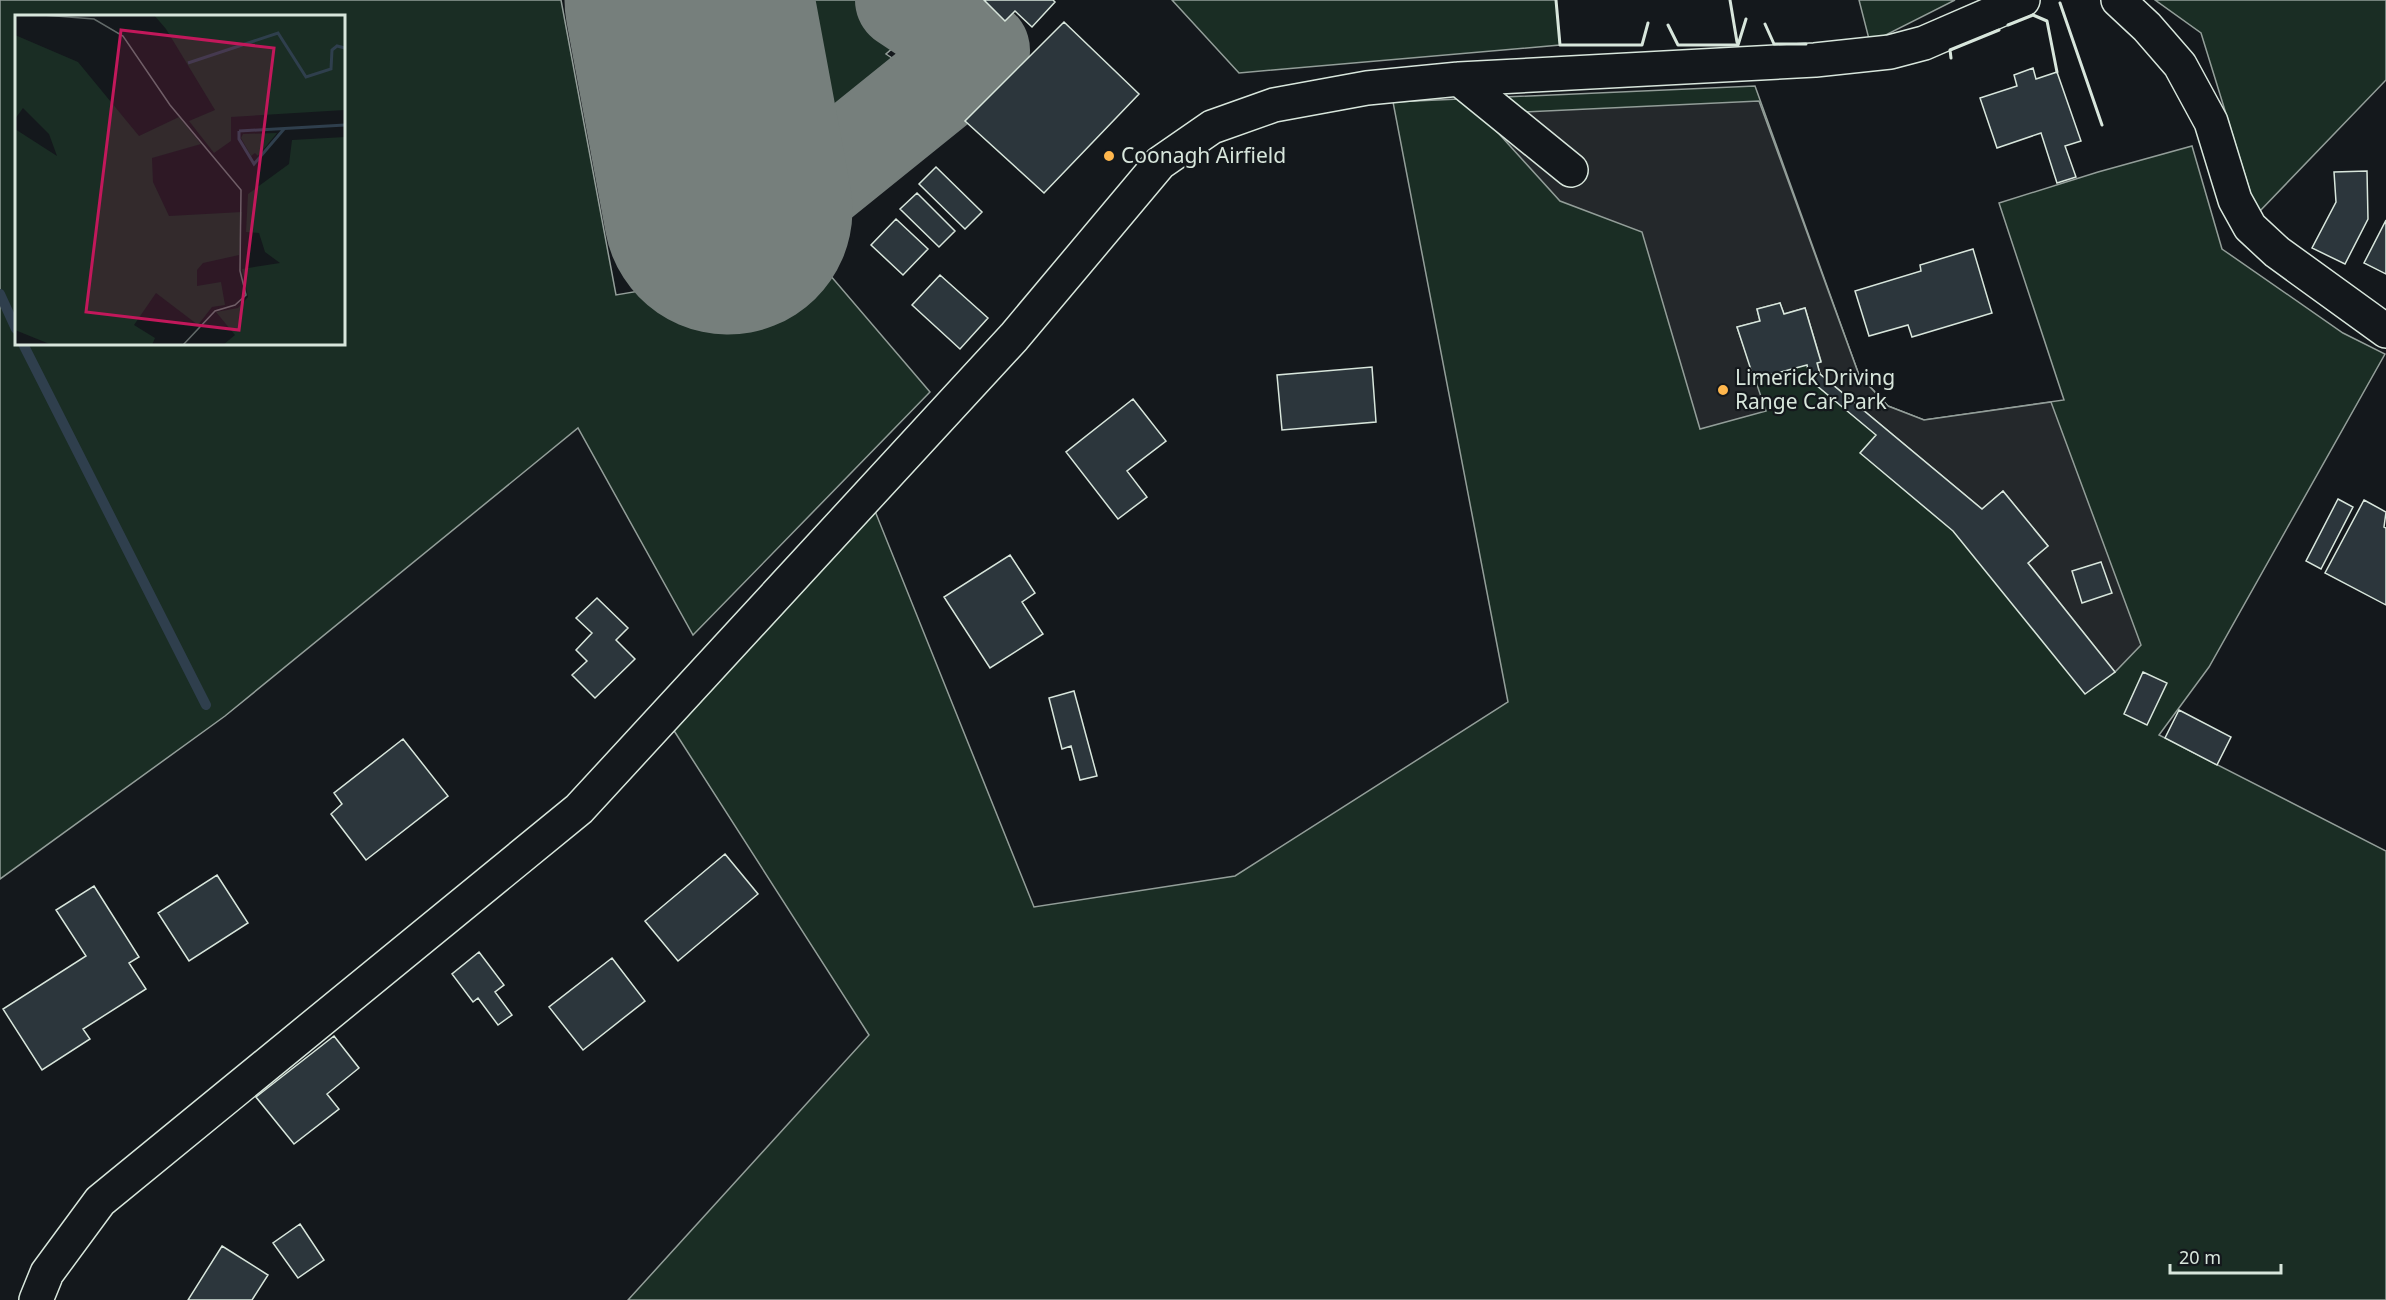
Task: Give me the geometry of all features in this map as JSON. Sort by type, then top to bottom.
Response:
[{"type":"street","points":[[36,1300],[48,1273],[99,1200],[579,809],[1014,337],[1160,163],[1212,127],[1274,105],[1367,88],[1459,79],[1791,61],[1890,52],[1924,43],[2023,0]]},
{"type":"street","points":[[2118,0],[2147,27],[2180,65],[2211,122],[2235,200],[2250,227],[2277,252],[2386,331]]},
{"type":"street","points":[[1459,79],[1571,170]]},
{"type":"green space","points":[[0,0],[561,0],[616,295],[818,261],[930,392],[693,635],[578,428],[225,716],[0,879]]},
{"type":"green space","points":[[715,0],[877,0],[917,27],[886,54],[922,78],[797,182],[781,185],[769,184],[746,168]]},
{"type":"green space","points":[[1172,0],[1556,0],[1560,45],[1239,73]]},
{"type":"green space","points":[[1859,0],[1955,0],[1870,43]]},
{"type":"green space","points":[[2155,0],[2386,0],[2386,80],[2257,214],[2201,33]]},
{"type":"green space","points":[[1755,86],[1859,375],[1888,406],[1924,420],[2064,400],[1999,203],[2192,146],[2222,249],[2343,333],[2385,354],[2209,667],[2159,735],[2386,851],[2386,1300],[628,1300],[869,1035],[671,726],[875,511],[1034,907],[1235,876],[1508,702],[1393,102]]},
{"type":"shaded area","name":"Limerick Driving Range Car Park","points":[[1759,101],[1859,375],[1888,406],[1924,420],[2051,402],[2141,645],[2115,672],[2028,563],[2048,546],[2003,491],[1982,509],[1820,374],[1817,363],[1821,361],[1805,308],[1784,314],[1780,303],[1757,309],[1760,321],[1737,327],[1766,411],[1700,429],[1642,232],[1560,201],[1481,114]]},
{"type":"building","points":[[984,0],[1053,0],[1055,2],[1032,27],[1015,11],[1005,21]]},
{"type":"building","points":[[1064,22],[1139,94],[1044,193],[965,121]]},
{"type":"building","points":[[2033,68],[2036,79],[2057,72],[2081,141],[2065,146],[2076,177],[2057,183],[2041,133],[1997,148],[1980,98],[2017,86],[2014,75]]},
{"type":"building","points":[[936,167],[982,212],[965,229],[919,184]]},
{"type":"building","points":[[2367,171],[2368,219],[2345,264],[2312,248],[2336,202],[2334,172]]},
{"type":"building","points":[[917,193],[955,231],[939,247],[900,209]]},
{"type":"building","points":[[896,219],[928,249],[903,275],[871,245]]},
{"type":"building","points":[[2386,220],[2386,274],[2364,263]]},
{"type":"building","points":[[1973,249],[1992,313],[1912,337],[1908,325],[1869,336],[1855,291],[1921,271],[1920,265]]},
{"type":"building","points":[[940,275],[988,318],[960,349],[912,305]]},
{"type":"building","points":[[1780,303],[1784,314],[1805,308],[1821,362],[1817,363],[1820,374],[1982,509],[2003,491],[2048,546],[2028,563],[2115,672],[2085,694],[1953,531],[1860,453],[1876,435],[1810,380],[1807,365],[1754,379],[1737,327],[1760,321],[1757,309]]},
{"type":"building","points":[[1372,367],[1376,422],[1282,430],[1277,375]]},
{"type":"building","points":[[1133,399],[1166,441],[1127,471],[1147,497],[1118,519],[1066,452]]},
{"type":"building","points":[[2338,499],[2353,507],[2321,569],[2306,561]]},
{"type":"building","points":[[2364,500],[2386,512],[2384,527],[2386,528],[2386,605],[2325,573]]},
{"type":"building","points":[[1010,555],[1035,593],[1022,602],[1043,634],[990,668],[944,597]]},
{"type":"building","points":[[2101,562],[2112,593],[2082,603],[2072,571]]},
{"type":"building","points":[[597,598],[628,628],[616,640],[635,659],[595,698],[572,675],[587,661],[576,650],[592,633],[576,618]]},
{"type":"building","points":[[2143,672],[2167,683],[2147,725],[2124,714]]},
{"type":"building","points":[[1074,691],[1097,776],[1080,780],[1071,746],[1062,749],[1049,698]]},
{"type":"building","points":[[2179,710],[2231,737],[2217,765],[2165,738]]},
{"type":"building","points":[[403,739],[448,796],[366,860],[331,814],[342,804],[334,793]]},
{"type":"building","points":[[725,854],[758,894],[678,961],[645,921]]},
{"type":"building","points":[[217,875],[248,923],[189,961],[158,913]]},
{"type":"building","points":[[94,886],[139,957],[129,963],[146,989],[83,1029],[90,1039],[42,1070],[3,1009],[86,956],[56,910]]},
{"type":"building","points":[[479,952],[504,985],[495,992],[512,1015],[498,1025],[478,998],[473,1002],[452,974]]},
{"type":"building","points":[[612,958],[645,1001],[583,1050],[549,1007]]},
{"type":"building","points":[[334,1036],[359,1068],[327,1094],[339,1109],[294,1144],[256,1097]]},
{"type":"building","points":[[300,1224],[324,1260],[298,1278],[273,1243]]},
{"type":"building","points":[[222,1246],[268,1275],[252,1300],[188,1300]]},
{"type":"waterway","points":[[0,294],[15,327]]},
{"type":"waterway","points":[[24,345],[206,705]]},
{"type":"taxiway","points":[[728,210],[794,200],[980,50],[905,0]]},
{"type":"runway","points":[[689,0],[728,210]]},
{"type":"wall","points":[[1556,0],[1560,45],[1642,45],[1648,23]]},
{"type":"wall","points":[[1730,0],[1737,42]]},
{"type":"wall","points":[[2060,3],[2102,125]]},
{"type":"wall","points":[[2008,25],[2033,15],[2047,21],[2057,72]]},
{"type":"wall","points":[[1668,25],[1678,45],[1738,45],[1746,19]]},
{"type":"wall","points":[[1765,24],[1774,44],[1806,44]]},
{"type":"wall","points":[[1951,58],[1950,50],[1999,30]]},
{"type":"place","name":"Coonagh Airfield","points":[[1109,156]]},
{"type":"place","name":"Limerick Driving Range Car Park","points":[[1723,390]]}]
